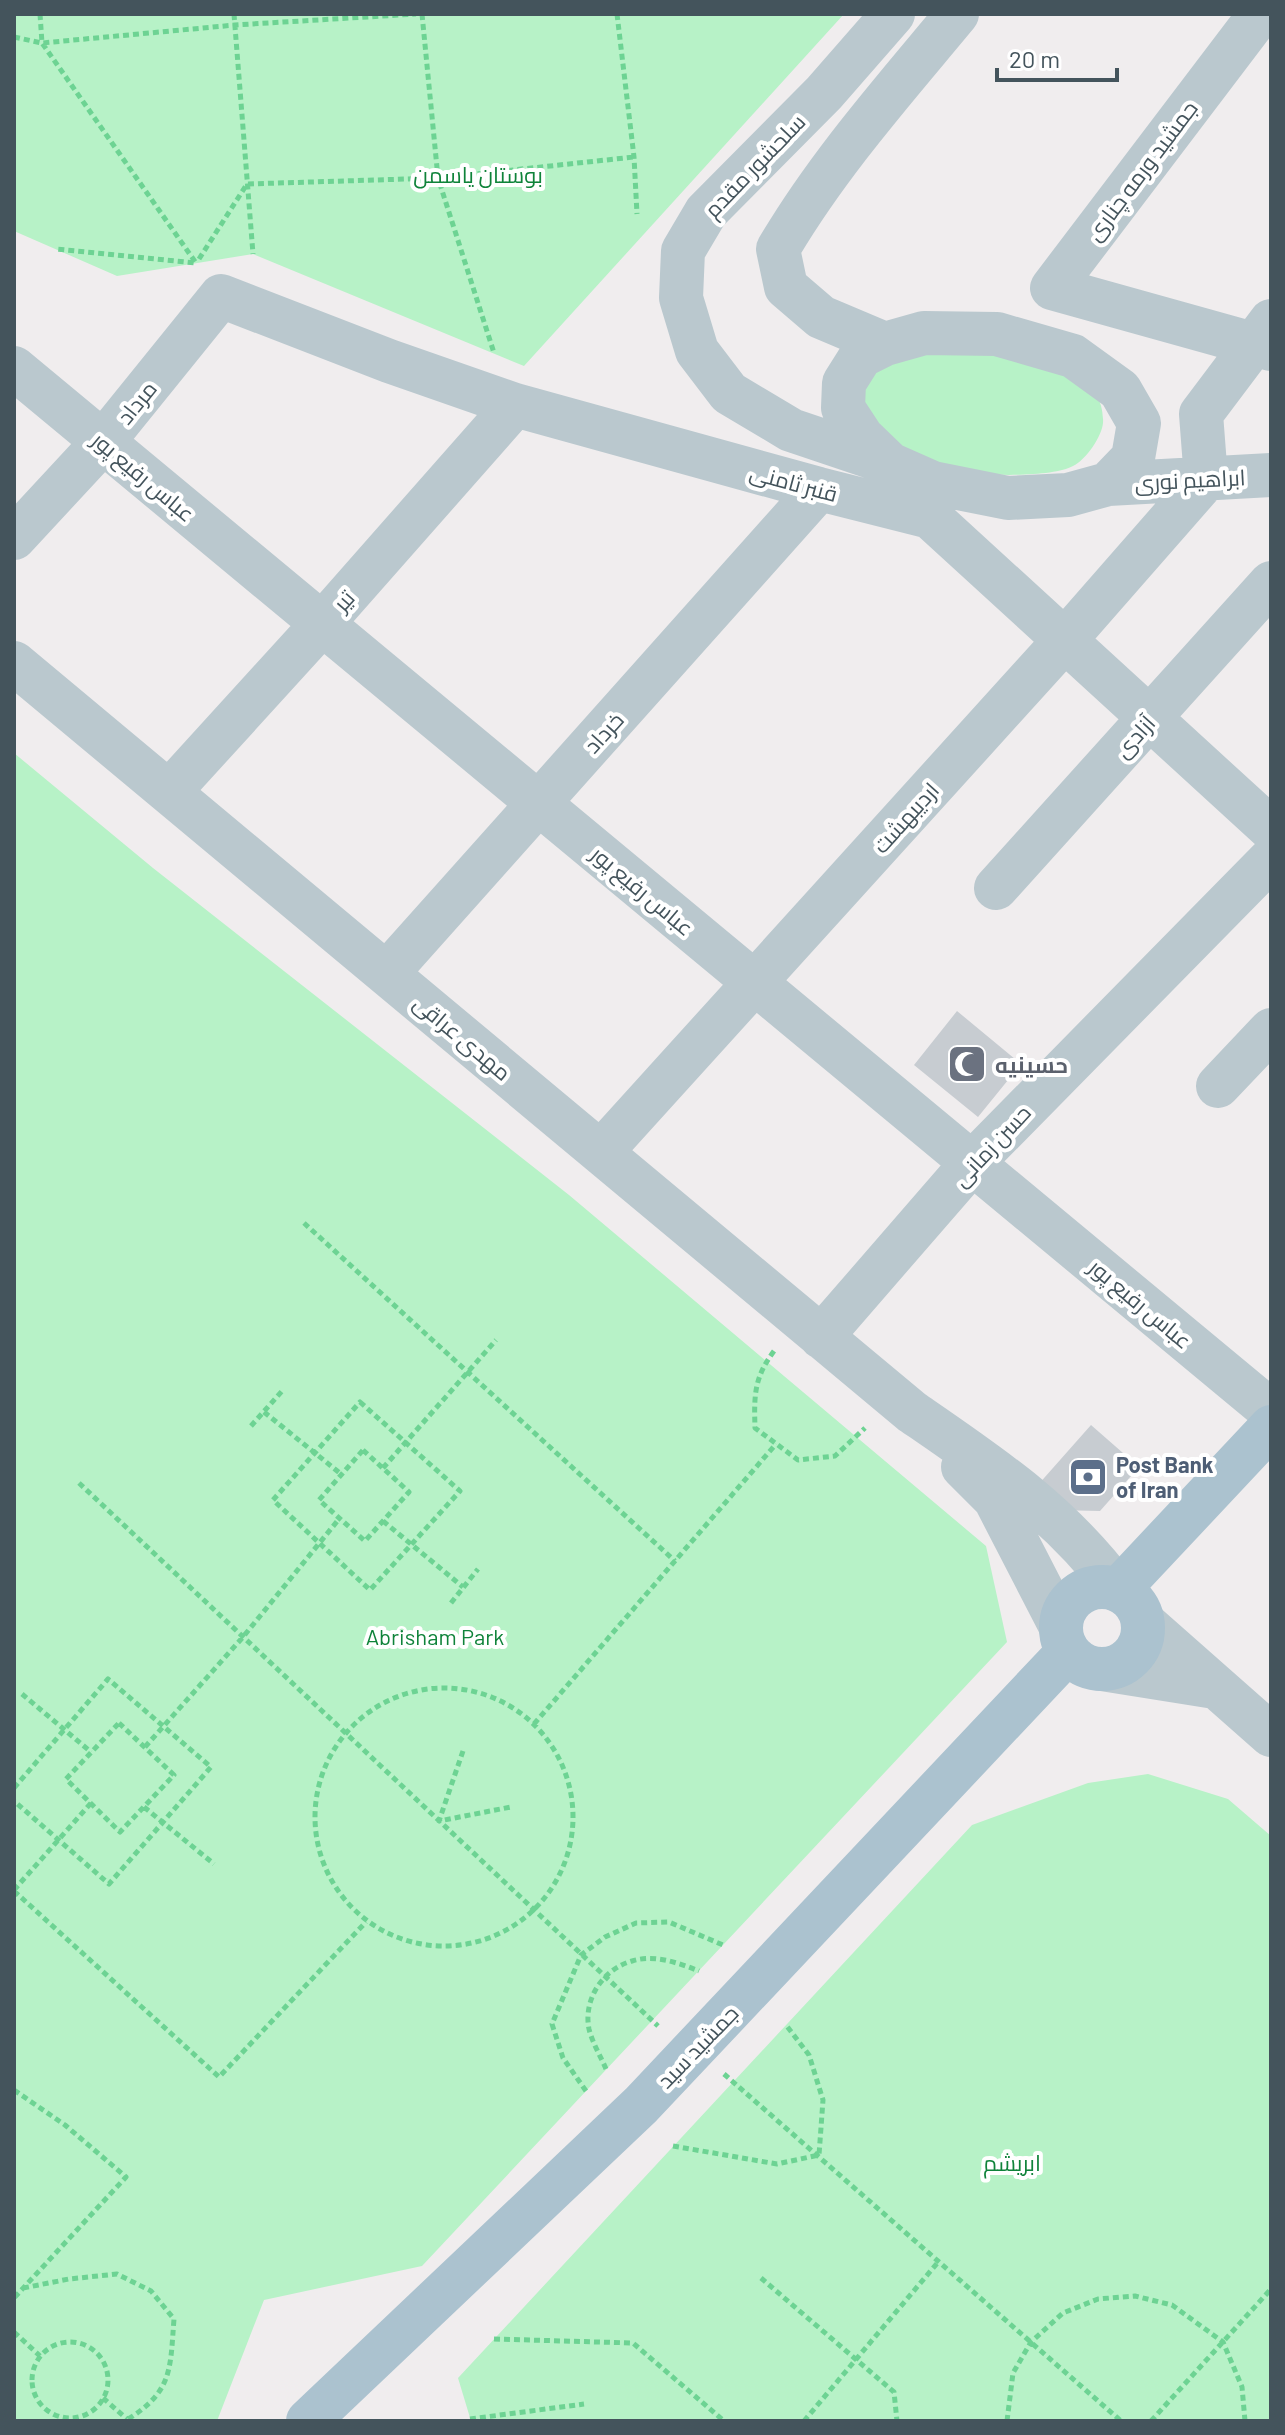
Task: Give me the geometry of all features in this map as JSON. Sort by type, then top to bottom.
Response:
[{"type":"main road","points":[[1130,1606],[1271,1427]]},
{"type":"main road","points":[[1104,1587],[1130,1606],[1142,1637],[1127,1661],[1115,1667],[1077,1650],[1063,1615],[1069,1603],[1079,1594],[1090,1588],[1104,1587]]},
{"type":"main road","name":"جمشید سید","points":[[308,2421],[630,2116],[1077,1650]]},
{"type":"street","name":"سلحشور مقدم","points":[[893,14],[824,93],[706,212],[683,251],[681,298],[697,351],[729,393],[791,430],[890,464],[933,483],[1008,498],[1068,495],[1108,484]]},
{"type":"street","points":[[885,344],[821,317],[786,287],[778,249],[807,199],[957,14]]},
{"type":"street","name":"جمشید ورمه چناری","points":[[1260,14],[1052,288],[1265,338]]},
{"type":"street","name":"قنبر ثامنی","points":[[208,280],[389,361],[515,405],[930,517],[1271,829]]},
{"type":"street","name":"مرداد","points":[[14,538],[103,442],[208,280]]},
{"type":"street","points":[[890,464],[862,437],[843,408],[844,383],[861,356],[885,344],[924,333],[997,334],[1073,356],[1120,390],[1139,423],[1133,458],[1108,484]]},
{"type":"street","points":[[1139,423],[1201,414],[1265,338]]},
{"type":"street","name":"عباس رفیع پور","points":[[14,368],[1271,1411]]},
{"type":"street","name":"تیر","points":[[169,792],[515,405]]},
{"type":"street","points":[[1201,414],[1206,479]]},
{"type":"street","name":"ابراهیم نوری","points":[[1108,484],[1271,475]]},
{"type":"street","name":"اردیبهشت","points":[[601,1152],[1065,640],[1206,479]]},
{"type":"street","name":"خرداد","points":[[387,973],[819,489]]},
{"type":"street","name":"آزادی","points":[[996,888],[1271,583]]},
{"type":"street","name":"مهدی عراقی","points":[[14,663],[902,1404]]},
{"type":"street","name":"حسن زمانی","points":[[810,1327],[1271,859]]},
{"type":"street","points":[[1218,1086],[1271,1030]]},
{"type":"street","points":[[902,1404],[1005,1476],[1052,1515],[1098,1562],[1130,1606],[1271,1735]]},
{"type":"street","points":[[902,1404],[995,1499],[1077,1650],[1215,1687]]},
{"type":"path","points":[[40,14],[42,43],[208,280]]},
{"type":"path","points":[[234,14],[253,254]]},
{"type":"path","points":[[14,37],[42,43],[235,25],[419,14],[438,178],[494,354]]},
{"type":"path","points":[[617,14],[634,157],[637,214]]},
{"type":"path","points":[[247,184],[438,178],[634,157]]},
{"type":"path","points":[[208,280],[247,184]]},
{"type":"path","points":[[56,249],[208,280]]},
{"type":"path","points":[[304,1223],[675,1561]]},
{"type":"path","points":[[810,1327],[766,1361],[754,1392],[755,1428],[798,1460],[835,1456],[902,1404]]},
{"type":"path","points":[[383,1468],[496,1340]]},
{"type":"path","points":[[251,1426],[282,1391]]},
{"type":"path","points":[[360,1402],[406,1442],[460,1491],[370,1590],[273,1500],[360,1402]]},
{"type":"path","points":[[264,1412],[341,1474]]},
{"type":"path","points":[[534,1724],[776,1444]]},
{"type":"path","points":[[363,1450],[383,1468],[409,1492],[365,1541],[319,1500],[363,1450]]},
{"type":"path","points":[[79,1483],[652,2021],[734,2081],[1121,2421]]},
{"type":"path","points":[[145,1747],[243,1637],[339,1519]]},
{"type":"path","points":[[383,1521],[463,1587]]},
{"type":"path","points":[[451,1603],[478,1569]]},
{"type":"path","points":[[14,1788],[108,1679],[211,1767],[109,1884],[14,1801]]},
{"type":"path","points":[[423,1688],[468,1688],[510,1704],[534,1724],[543,1732],[566,1770],[574,1814],[568,1854],[550,1891],[521,1921],[485,1940],[444,1947],[403,1941],[366,1922],[337,1892],[319,1855],[314,1811],[324,1767],[345,1733],[382,1702],[423,1688]]},
{"type":"path","points":[[22,1694],[91,1752]]},
{"type":"path","points":[[119,1723],[145,1747],[174,1775],[120,1832],[66,1779],[119,1723]]},
{"type":"path","points":[[439,1821],[463,1751]]},
{"type":"path","points":[[91,1803],[14,1890],[219,2077],[366,1922]]},
{"type":"path","points":[[144,1807],[214,1864]]},
{"type":"path","points":[[439,1821],[511,1807]]},
{"type":"path","points":[[586,2091],[563,2058],[552,2024],[581,1955],[605,1937],[636,1923],[669,1922],[723,1945]]},
{"type":"path","points":[[606,2069],[589,2028],[592,1994],[605,1976],[633,1960],[672,1960],[699,1971]]},
{"type":"path","points":[[786,2025],[809,2055],[823,2100],[819,2155]]},
{"type":"path","points":[[14,2090],[65,2125],[126,2177],[14,2298]]},
{"type":"path","points":[[673,2146],[777,2164],[819,2155]]},
{"type":"path","points":[[804,2421],[939,2261]]},
{"type":"path","points":[[23,2288],[117,2274],[151,2291],[174,2319],[170,2374],[150,2406],[126,2420],[103,2398]]},
{"type":"path","points":[[761,2278],[894,2392],[897,2421]]},
{"type":"path","points":[[1151,2421],[1271,2289]]},
{"type":"path","points":[[1007,2421],[1013,2373],[1031,2342],[1063,2313],[1098,2299],[1135,2296],[1172,2305],[1223,2342],[1242,2387],[1245,2421]]},
{"type":"path","points":[[14,2332],[40,2356]]},
{"type":"path","points":[[494,2339],[633,2343],[724,2421]]},
{"type":"path","points":[[74,2342],[97,2352],[108,2374],[108,2386],[103,2398],[96,2409],[85,2415],[60,2417],[48,2412],[33,2392],[34,2367],[40,2356],[50,2348],[74,2342]]},
{"type":"path","points":[[470,2419],[584,2404]]},
{"type":"green space","name":"بوستان یاسمن","points":[[14,14],[844,14],[524,366],[253,254],[117,276],[14,231]]},
{"type":"green space","points":[[937,349],[1011,355],[1065,369],[1085,382],[1099,400],[1103,423],[1096,441],[1083,459],[1073,466],[1043,473],[976,474],[936,468],[920,462],[893,443],[880,427],[864,404],[865,383],[876,368]]},
{"type":"green space","name":"Abrisham Park","points":[[14,753],[153,868],[569,1195],[986,1546],[1007,1642],[422,2266],[264,2300],[217,2421],[14,2421]]},
{"type":"green space","name":"ابریشم","points":[[1148,1774],[1228,1799],[1271,1836],[1271,2421],[471,2421],[458,2378],[972,1825],[1088,1783]]},
{"type":"building","name":"حسینیه","points":[[957,1011],[1021,1064],[978,1117],[914,1065]]},
{"type":"building","name":"Post Bank of Iran","points":[[1091,1425],[1139,1467],[1100,1511],[1055,1510],[1037,1486]]},
{"type":"place","name":"حسینیه","points":[[967,1064]]},
{"type":"place","name":"Post Bank of Iran","points":[[1088,1477]]}]
